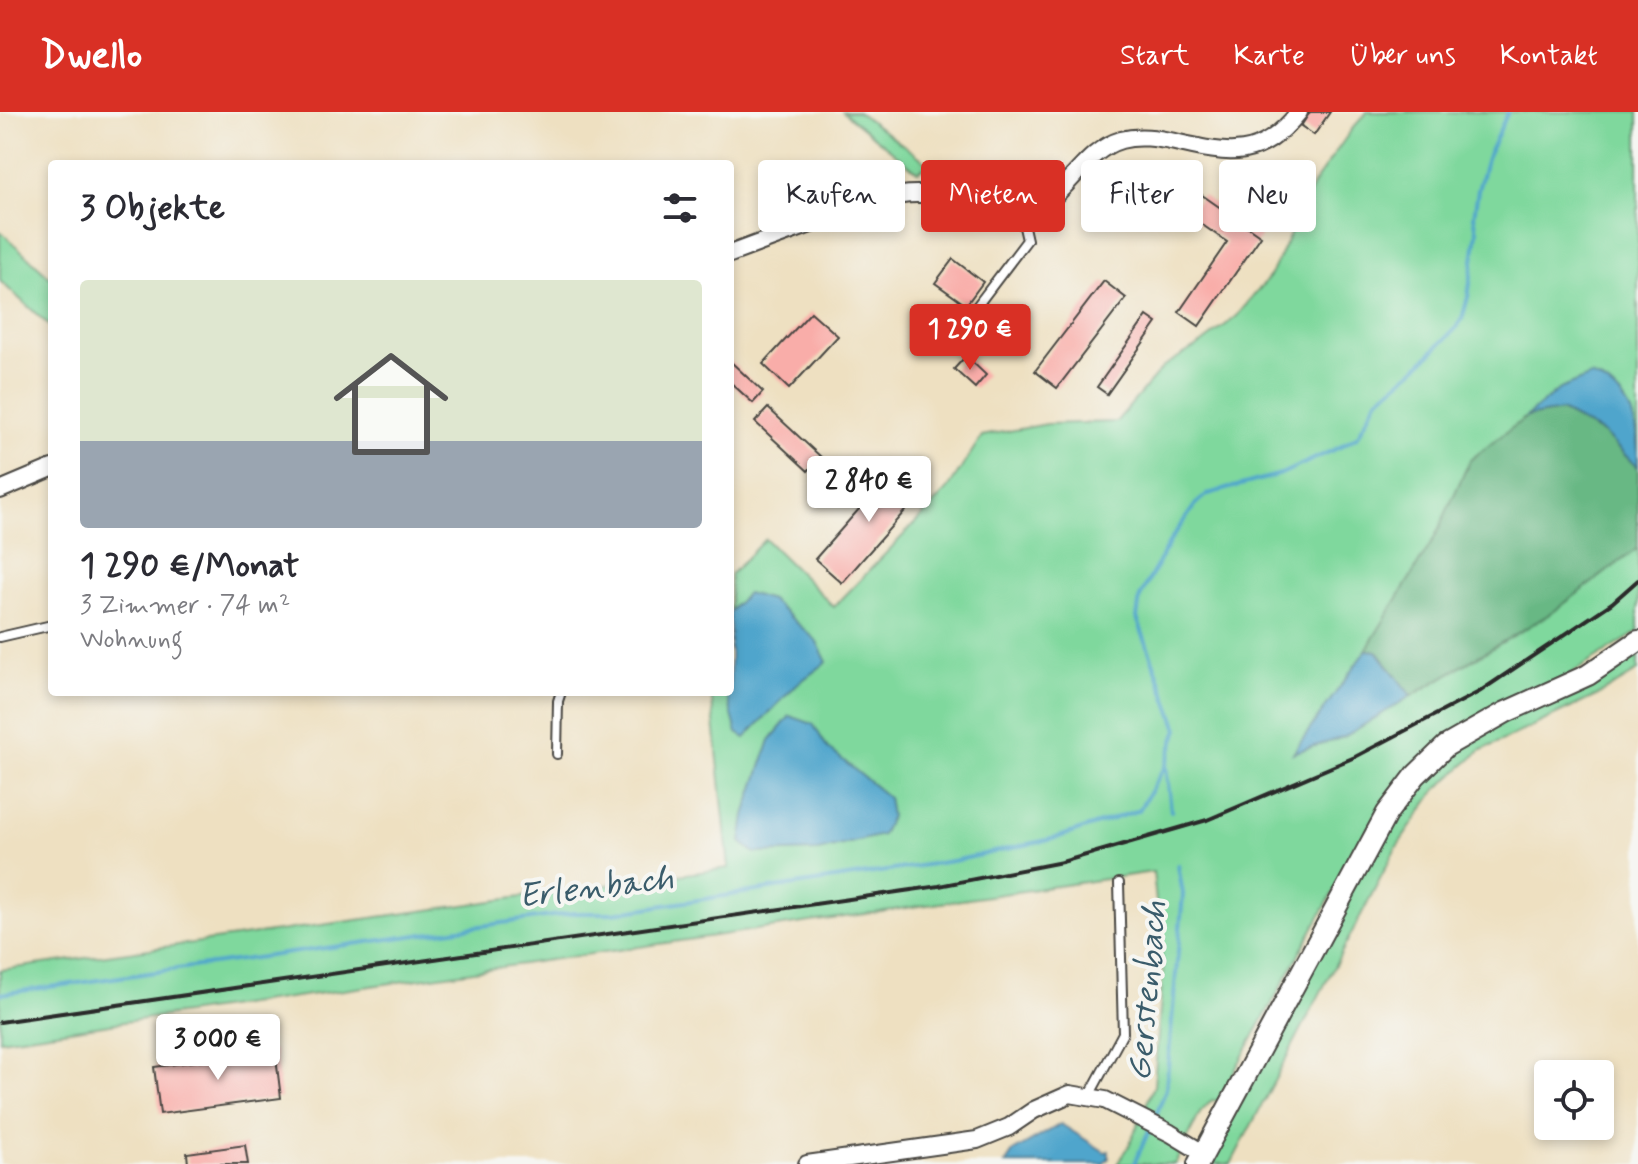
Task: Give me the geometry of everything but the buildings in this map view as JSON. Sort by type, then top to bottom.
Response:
[{"type":"street","points":[[1065,186],[1102,147],[1123,139],[1150,137],[1220,151],[1241,151],[1273,139],[1299,112]]},
{"type":"street","points":[[734,253],[884,197],[921,194]]},
{"type":"street","points":[[0,490],[48,470]]},
{"type":"street","points":[[807,1164],[977,1140],[1009,1127],[1057,1098],[1070,1094],[1089,1096],[1133,1113],[1170,1133],[1201,1158],[1387,813],[1416,775],[1446,746],[1506,712],[1588,675],[1638,641]]},
{"type":"lane","points":[[955,335],[1027,240],[1025,232]]},
{"type":"lane","points":[[0,637],[48,626]]},
{"type":"lane","points":[[557,754],[560,696]]},
{"type":"lane","points":[[1089,1096],[1123,1033],[1119,883]]},
{"type":"green space","points":[[843,112],[858,112],[924,160],[921,160],[918,172]]},
{"type":"green space","points":[[1367,112],[1638,112],[1638,482],[1404,687],[1412,696],[1553,612],[1638,548],[1638,632],[1400,780],[1367,831],[1218,1101],[1212,1100],[1200,1113],[1175,1164],[1117,1164],[1128,1148],[1154,1086],[1163,972],[1153,872],[0,1040],[0,970],[729,868],[711,696],[734,696],[734,571],[765,539],[834,607],[948,489],[982,436],[1047,424],[1116,422],[1164,366],[1236,317],[1271,275],[1291,232],[1316,232],[1316,180]]},
{"type":"green space","points":[[0,231],[48,275],[48,324],[0,281]]},
{"type":"green space","points":[[1561,411],[1603,433],[1638,468],[1638,548],[1553,612],[1411,696],[1377,651],[1366,650],[1435,537],[1470,460],[1526,417]]},
{"type":"green space","points":[[1638,651],[1638,671],[1598,695],[1480,751],[1436,790],[1396,848],[1231,1164],[1208,1164],[1380,834],[1422,779],[1468,740]]},
{"type":"water","points":[[1591,376],[1617,392],[1631,413],[1637,438],[1638,468],[1603,433],[1561,411],[1526,417],[1559,389]]},
{"type":"water","points":[[747,593],[771,600],[816,640],[827,662],[796,685],[745,738],[737,733],[727,696],[734,696],[734,607]]},
{"type":"water","points":[[1366,650],[1377,651],[1411,696],[1344,737],[1293,753]]},
{"type":"water","points":[[790,716],[813,724],[827,747],[888,797],[891,816],[882,835],[818,851],[755,853],[741,842],[745,815],[770,740]]},
{"type":"water","points":[[1061,1124],[1105,1152],[1109,1151],[1109,1158],[1103,1164],[1005,1164],[1013,1152]]},
{"type":"waterway","name":"Gerstenbach","points":[[1171,811],[1166,765],[1178,729],[1137,618],[1140,597],[1171,539],[1196,504],[1208,494],[1281,474],[1358,436],[1377,400],[1417,367],[1457,327],[1468,297],[1477,232],[1474,216],[1478,190],[1487,158],[1508,112]]},
{"type":"waterway","name":"Erlenbach","points":[[0,994],[573,913],[613,913],[958,860],[1056,838],[1139,810],[1166,765]]},
{"type":"waterway","name":"Gerstenbach","points":[[1155,1118],[1166,1089],[1183,894],[1178,865]]},
{"type":"waterway","name":"Gerstenbach","points":[[1134,1164],[1151,1126]]},
{"type":"railway","points":[[0,1022],[939,886],[1062,862],[1207,820],[1355,757],[1479,692],[1612,603],[1638,580]]}]
